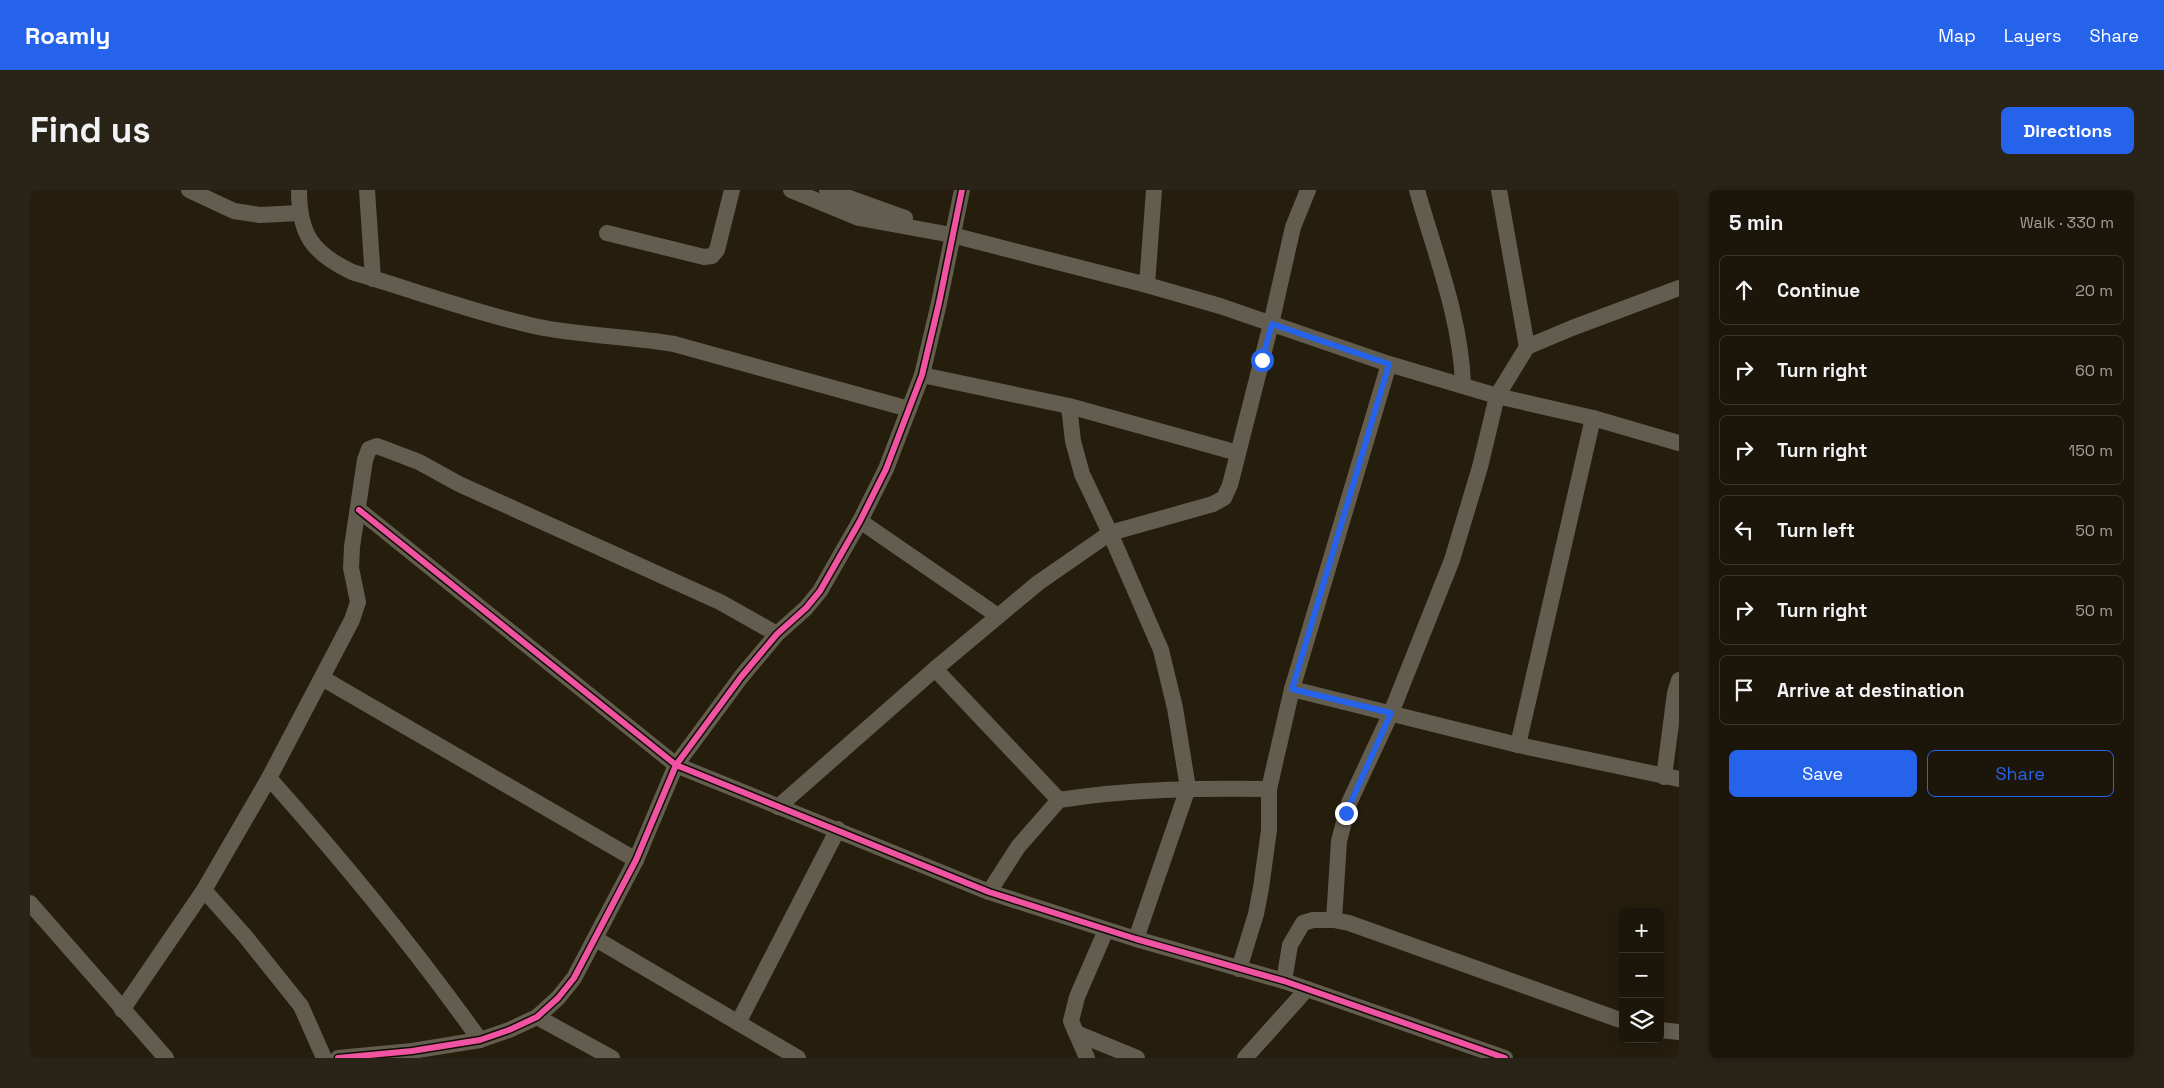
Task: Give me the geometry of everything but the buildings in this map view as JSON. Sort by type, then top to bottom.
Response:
[{"type":"street","points":[[189,190],[234,212],[260,215],[299,212]]},
{"type":"street","points":[[299,190],[299,212],[308,238],[322,254],[352,272],[482,314],[555,330],[674,344],[909,409]]},
{"type":"street","points":[[367,190],[373,278]]},
{"type":"street","points":[[607,233],[704,257],[712,256],[717,250],[732,190]]},
{"type":"street","points":[[791,190],[859,218],[952,235],[1147,285],[1272,324],[1389,364],[1498,396],[1593,418],[1679,443]]},
{"type":"street","points":[[826,190],[952,235]]},
{"type":"street","points":[[338,1058],[417,1055],[480,1040],[509,1030],[537,1017],[558,998],[568,985],[596,939],[636,860],[676,765],[741,677],[777,634],[806,608],[820,591],[860,521],[886,469],[922,375],[940,303],[962,190]]},
{"type":"street","points":[[1147,285],[1154,190]]},
{"type":"street","points":[[778,807],[998,616],[1038,583],[1110,533],[1213,504],[1224,498],[1230,484],[1272,324],[1293,227],[1308,190]]},
{"type":"street","points":[[1417,190],[1455,319],[1462,360],[1463,385]]},
{"type":"street","points":[[1499,190],[1528,347]]},
{"type":"street","points":[[1334,920],[1339,841],[1343,822],[1349,803],[1391,713],[1452,560],[1480,467],[1498,396],[1528,347],[1572,328],[1679,288]]},
{"type":"street","points":[[1239,969],[1256,914],[1263,878],[1269,830],[1270,789],[1292,689],[1389,364]]},
{"type":"street","points":[[922,375],[1068,406],[1238,452]]},
{"type":"street","points":[[1068,406],[1073,441],[1082,474],[1110,533],[1163,659],[1175,708],[1188,788],[1136,940]]},
{"type":"street","points":[[1518,745],[1593,418]]},
{"type":"street","points":[[122,1010],[204,890],[269,778],[352,620],[358,602],[352,568],[365,460],[369,449],[377,446],[419,462],[459,484],[720,602],[777,634]]},
{"type":"street","points":[[359,510],[676,765],[778,807],[838,829],[989,892],[1136,940],[1284,980],[1505,1058]]},
{"type":"street","points":[[860,521],[998,616]]},
{"type":"street","points":[[935,669],[1059,800]]},
{"type":"street","points":[[322,678],[636,860]]},
{"type":"street","points":[[1292,689],[1518,745],[1672,778],[1674,693],[1679,680]]},
{"type":"street","points":[[269,778],[327,843],[397,931],[424,961],[480,1040]]},
{"type":"street","points":[[989,892],[1018,847],[1059,800],[1103,793],[1188,788],[1270,789]]},
{"type":"street","points":[[738,1023],[838,829]]},
{"type":"street","points":[[204,890],[245,936],[301,1006],[324,1058]]},
{"type":"street","points":[[31,908],[166,1058]]},
{"type":"street","points":[[1284,980],[1290,945],[1303,923],[1313,920],[1334,920],[1382,934],[1619,1020]]},
{"type":"street","points":[[1087,1058],[1071,1021],[1073,1008],[1106,930]]},
{"type":"street","points":[[596,939],[798,1058]]},
{"type":"street","points":[[1245,1058],[1307,989]]},
{"type":"street","points":[[537,1017],[612,1058]]},
{"type":"street","points":[[1664,1030],[1679,1032]]},
{"type":"street","points":[[1076,1033],[1137,1058]]},
{"type":"cycle path","points":[[338,1058],[412,1051],[480,1040],[509,1030],[537,1017],[558,998],[574,978],[636,860],[676,765],[741,677],[777,634],[806,608],[820,591],[860,521],[886,469],[922,375],[962,190]]},
{"type":"cycle path","points":[[359,510],[676,765],[989,892],[1136,939],[1284,981],[1505,1058]]},
{"type":"route","points":[[1262,360],[1272,324],[1389,364],[1320,602],[1292,689],[1391,713],[1346,813]]}]
